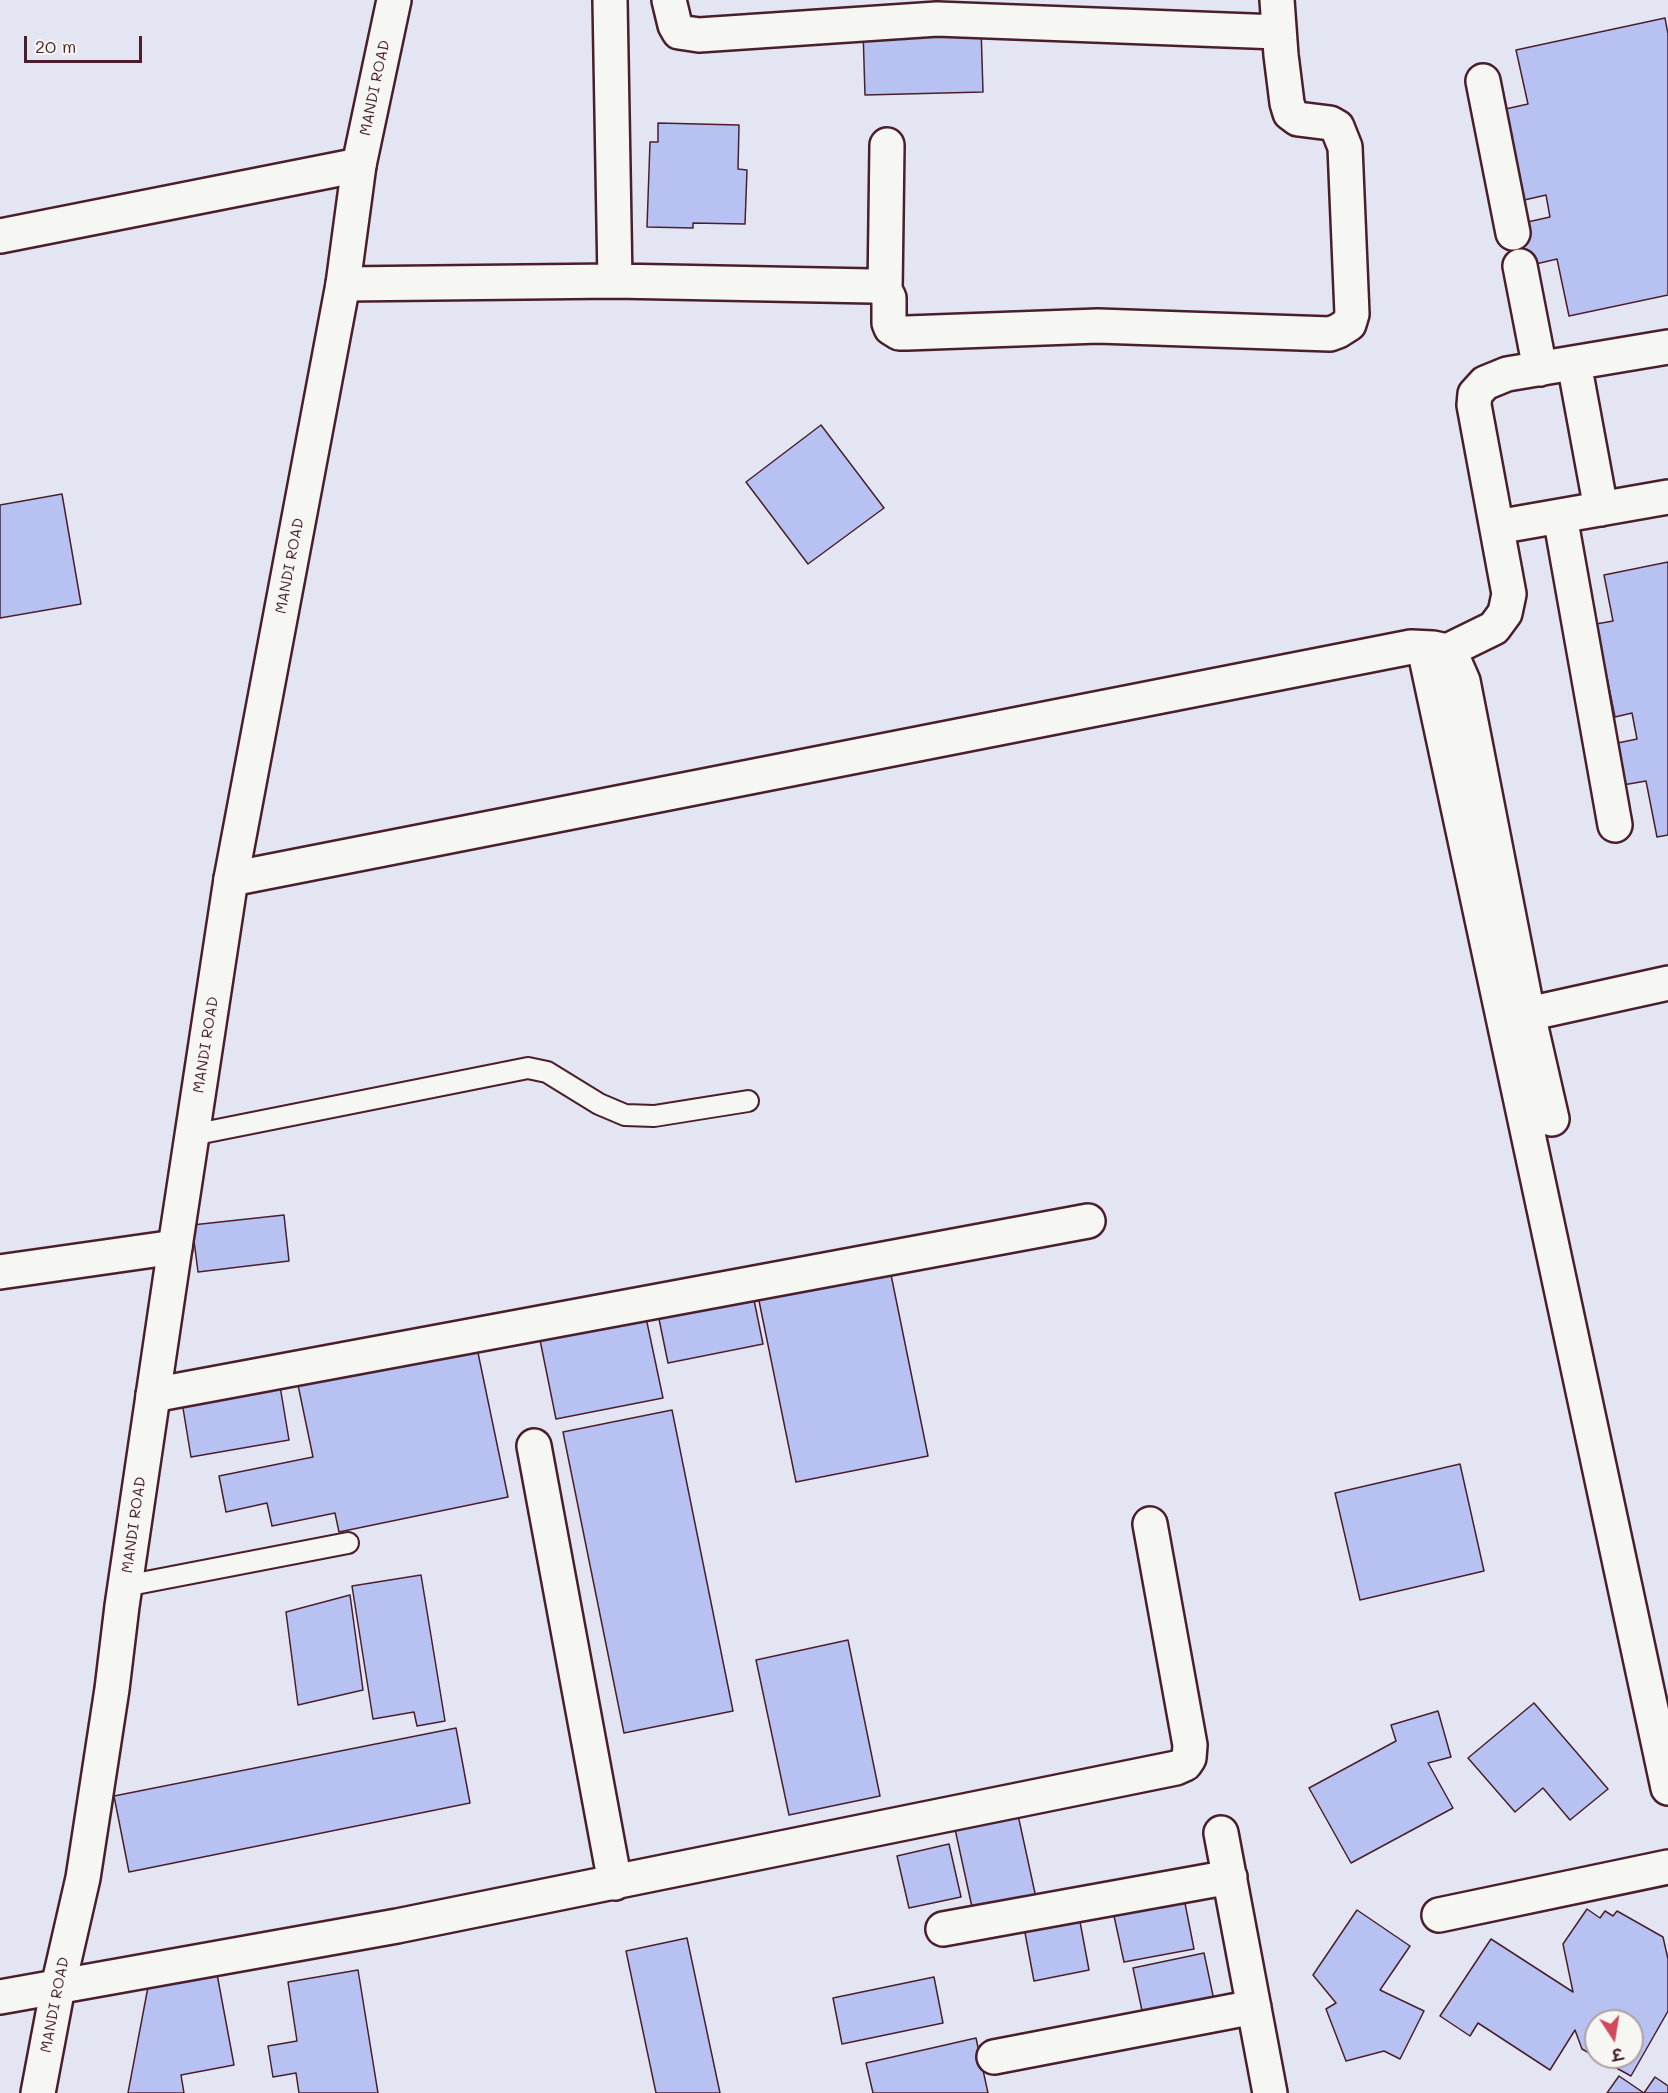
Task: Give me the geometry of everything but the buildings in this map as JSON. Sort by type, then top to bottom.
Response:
[{"type":"street","name":"MANDI ROAD","points":[[38,2093],[58,1987],[83,1878],[112,1689],[124,1586],[231,879],[343,284],[359,165],[394,0]]},
{"type":"street","points":[[610,0],[615,281]]},
{"type":"street","points":[[669,0],[675,25],[679,32],[686,34],[769,32],[1056,12],[1278,32]]},
{"type":"street","points":[[343,284],[615,281],[864,286],[879,287],[885,291],[889,298],[889,323],[891,328],[899,333],[1098,326],[1330,334],[1344,329],[1352,314],[1345,147],[1336,127],[1330,123],[1298,119],[1290,113],[1278,32],[1277,0]]},
{"type":"street","points":[[1483,81],[1513,233]]},
{"type":"street","points":[[885,291],[887,145]]},
{"type":"street","points":[[0,236],[359,165]]},
{"type":"street","points":[[1520,266],[1540,369]]},
{"type":"street","points":[[231,879],[1411,647],[1435,650],[1494,628],[1505,613],[1509,594],[1474,405],[1475,394],[1485,383],[1507,374],[1668,347]]},
{"type":"street","points":[[1574,363],[1601,509]]},
{"type":"street","points":[[1497,527],[1668,497]]},
{"type":"street","points":[[1560,516],[1615,825]]},
{"type":"street","points":[[1435,650],[1456,665],[1463,681],[1528,1014],[1552,1119]]},
{"type":"street","points":[[1435,650],[1668,1788]]},
{"type":"street","points":[[1528,1014],[1668,983]]},
{"type":"street","points":[[153,1395],[1088,1221]]},
{"type":"street","points":[[0,1272],[175,1247]]},
{"type":"street","points":[[534,1446],[615,1883]]},
{"type":"street","points":[[0,1997],[386,1928],[1176,1768],[1185,1764],[1189,1758],[1190,1745],[1150,1524]]},
{"type":"street","points":[[1221,1833],[1270,2093]]},
{"type":"street","points":[[1439,1915],[1668,1867]]},
{"type":"street","points":[[943,1929],[1230,1877]]},
{"type":"street","points":[[993,2058],[1254,2007]]},
{"type":"lane","points":[[192,1135],[528,1068],[547,1072],[599,1104],[625,1115],[654,1116],[748,1101]]},
{"type":"lane","points":[[124,1586],[348,1543]]}]
